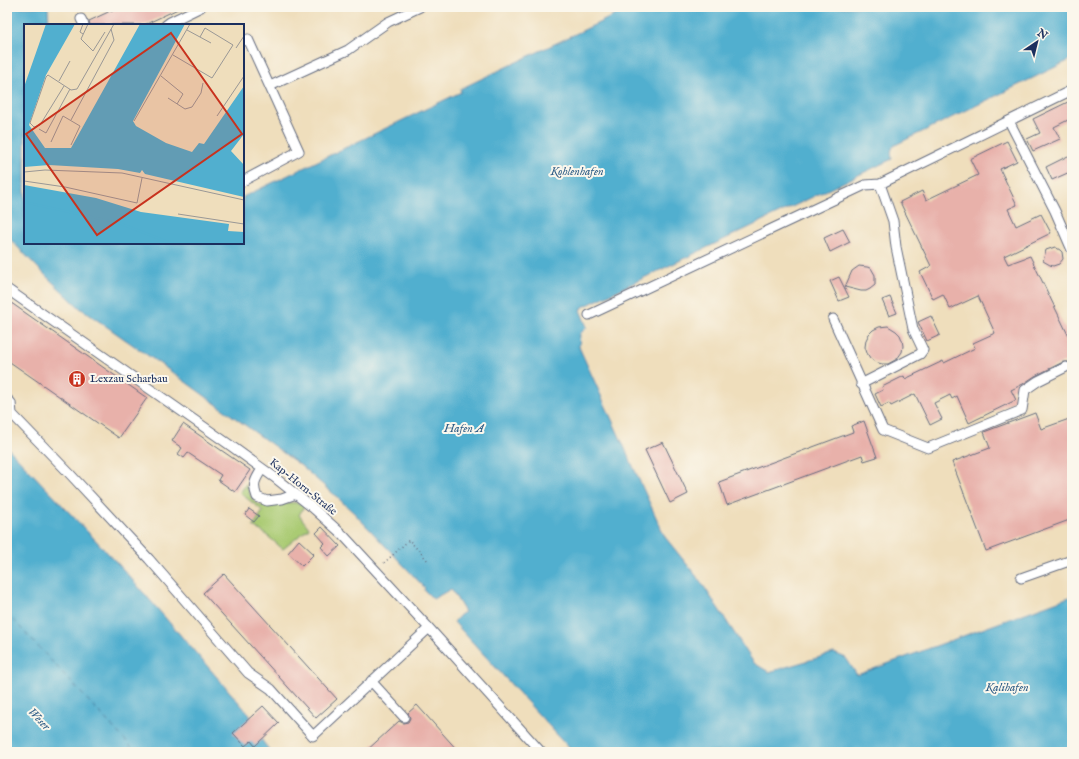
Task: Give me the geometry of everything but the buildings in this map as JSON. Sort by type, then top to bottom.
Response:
[{"type":"street","points":[[167,24],[201,7]]},
{"type":"street","points":[[270,86],[348,50],[388,22],[420,7]]},
{"type":"street","points":[[244,41],[248,39],[299,151],[244,180]]},
{"type":"street","points":[[589,315],[865,185],[880,184],[1072,90]]},
{"type":"street","points":[[1009,121],[1051,204],[1072,250]]},
{"type":"street","points":[[861,384],[920,354],[923,350],[913,329],[896,247],[893,221],[880,184]]},
{"type":"street","name":"Kap-Horn-Straße","points":[[7,288],[296,494],[342,535],[429,628],[541,752]]},
{"type":"street","points":[[833,319],[883,430],[928,448],[1022,410],[1025,390],[1038,381],[1066,367]]},
{"type":"street","points":[[7,399],[11,403],[12,414],[149,559],[248,673],[271,688],[313,736],[429,628]]},
{"type":"street","points":[[262,469],[255,479],[254,488],[258,497],[267,501],[282,499],[296,494]]},
{"type":"street","points":[[1021,578],[1072,560]]},
{"type":"street","points":[[371,682],[404,717]]},
{"type":"path","points":[[384,564],[409,540],[428,561]]},
{"type":"green space","points":[[246,484],[251,497],[258,504],[268,506],[291,503],[301,504],[304,507],[299,515],[309,528],[283,549],[253,526],[263,511],[240,493]]},
{"type":"water","points":[[7,7],[48,7],[49,24],[24,24],[24,244],[244,244],[244,197],[461,92],[460,89],[632,7],[1072,7],[1072,59],[893,146],[891,152],[892,159],[583,307],[580,310],[587,327],[580,334],[579,347],[665,537],[701,582],[754,663],[769,672],[834,653],[846,658],[857,675],[1072,596],[1072,752],[573,752],[454,622],[465,612],[451,589],[433,599],[424,590],[425,588],[354,513],[300,465],[176,375],[80,308],[7,236]]},
{"type":"water","name":"Weser","points":[[7,447],[122,568],[249,714],[263,742],[271,752],[7,752]]},
{"type":"ferry route","points":[[7,613],[136,752]]},
{"type":"place","name":"Lexzau Scharbau","points":[[77,379]]},
{"type":"water label","name":"Kohlenhafen","points":[[577,171]]},
{"type":"water label","name":"Hafen A","points":[[464,428]]},
{"type":"water label","name":"Kalihafen","points":[[1007,687]]}]
